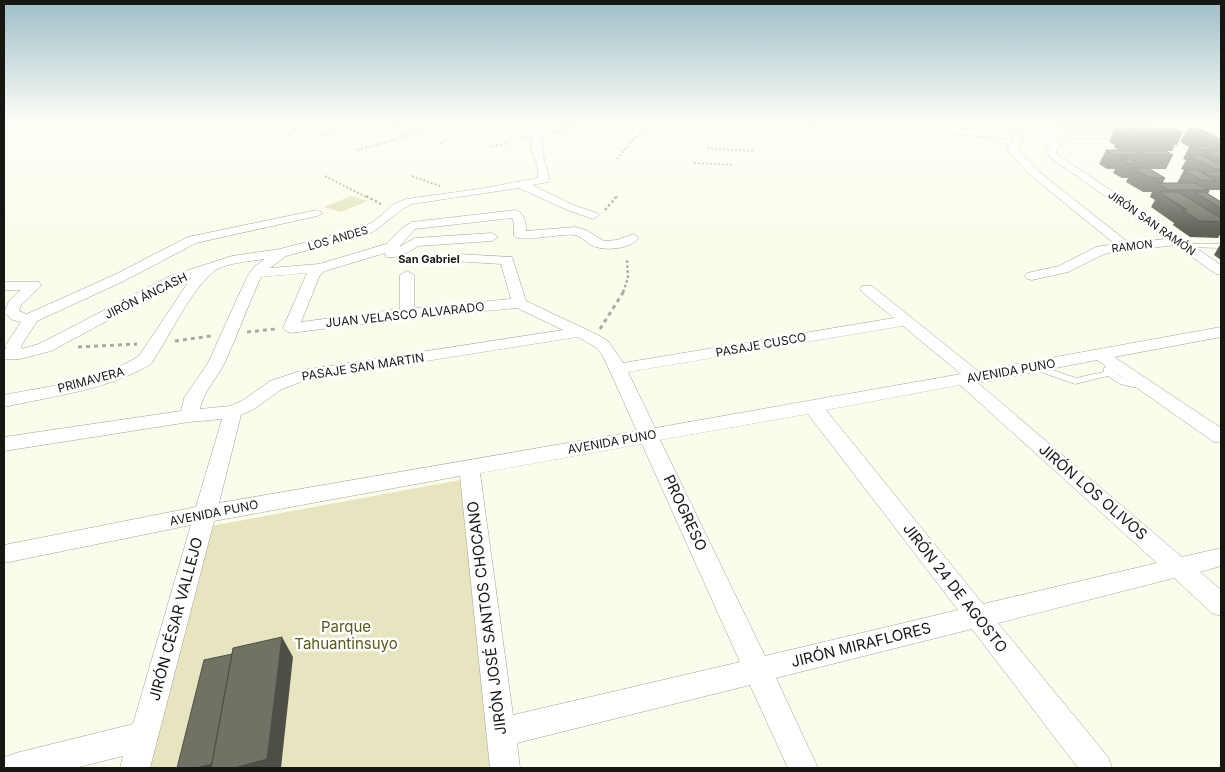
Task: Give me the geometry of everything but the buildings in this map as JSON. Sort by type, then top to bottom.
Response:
[{"type":"street","name":"LOS ANDES","points":[[189,416],[194,398],[202,382],[216,364],[257,273],[281,253],[365,231],[377,225],[398,206],[420,199],[541,181],[544,178],[540,160]]},
{"type":"street","points":[[1022,160],[1034,173],[1125,246]]},
{"type":"street","name":"JIRÓN SAN RAMÓN","points":[[1062,160],[1221,271]]},
{"type":"street","points":[[1034,173],[1079,173]]},
{"type":"street","points":[[522,185],[569,207],[593,215]]},
{"type":"street","points":[[16,314],[119,278],[192,240],[316,214]]},
{"type":"street","points":[[257,273],[320,268],[390,247],[400,239],[408,228],[421,225],[516,214],[520,223],[520,236],[561,230],[584,232],[595,242],[611,244],[626,242],[633,238]]},
{"type":"street","points":[[334,263],[387,255],[404,249],[415,242],[492,237]]},
{"type":"street","name":"RAMON","points":[[1032,276],[1063,269],[1101,250],[1125,246],[1181,243]]},
{"type":"street","name":"JIRÓN ÁNCASH","points":[[11,354],[45,348],[175,279],[218,264],[281,253]]},
{"type":"street","points":[[458,258],[507,260],[519,303]]},
{"type":"street","name":"PRIMAVERA","points":[[4,401],[89,383],[132,368],[145,360],[157,344],[194,282],[218,264]]},
{"type":"street","name":"JUAN VELASCO ALVARADO","points":[[320,268],[314,273],[290,328],[408,313],[519,303]]},
{"type":"street","points":[[407,275],[408,313]]},
{"type":"street","points":[[4,286],[34,286],[16,314],[11,354]]},
{"type":"street","name":"JIRÓN LOS OLIVOS","points":[[867,289],[970,379],[1221,606]]},
{"type":"street","name":"PROGRESO","points":[[519,303],[589,335],[603,345],[611,355],[803,768]]},
{"type":"street","name":"PASAJE CUSCO","points":[[617,369],[905,321]]},
{"type":"street","name":"AVENIDA PUNO","points":[[4,554],[205,514],[1035,367],[1106,362],[1221,332]]},
{"type":"street","name":"PASAJE SAN MARTIN","points":[[4,444],[189,416],[233,412],[248,405],[276,385],[303,375],[589,335]]},
{"type":"street","points":[[1106,362],[1148,387],[1221,437]]},
{"type":"street","name":"JIRÓN 24 DE AGOSTO","points":[[813,407],[1096,768]]},
{"type":"street","name":"JIRÓN CÉSAR VALLEJO","points":[[135,768],[233,412]]},
{"type":"street","name":"JIRÓN JOSÉ SANTOS CHOCANO","points":[[469,468],[505,768]]},
{"type":"street","name":"JIRÓN MIRAFLORES","points":[[500,733],[1221,557]]},
{"type":"street","points":[[16,768],[144,736]]},
{"type":"lane","points":[[1181,243],[1221,246]]},
{"type":"path","points":[[694,163],[734,165]]},
{"type":"path","points":[[326,176],[379,203],[398,206]]},
{"type":"path","points":[[589,335],[624,290],[630,266],[627,260]]},
{"type":"green space","points":[[351,196],[368,201],[341,212],[324,207]]},
{"type":"green space","name":"Parque Tahuantinsuyo","points":[[460,480],[496,768],[145,768],[211,526]]},
{"type":"district","name":"San Gabriel","points":[[429,259]]}]
